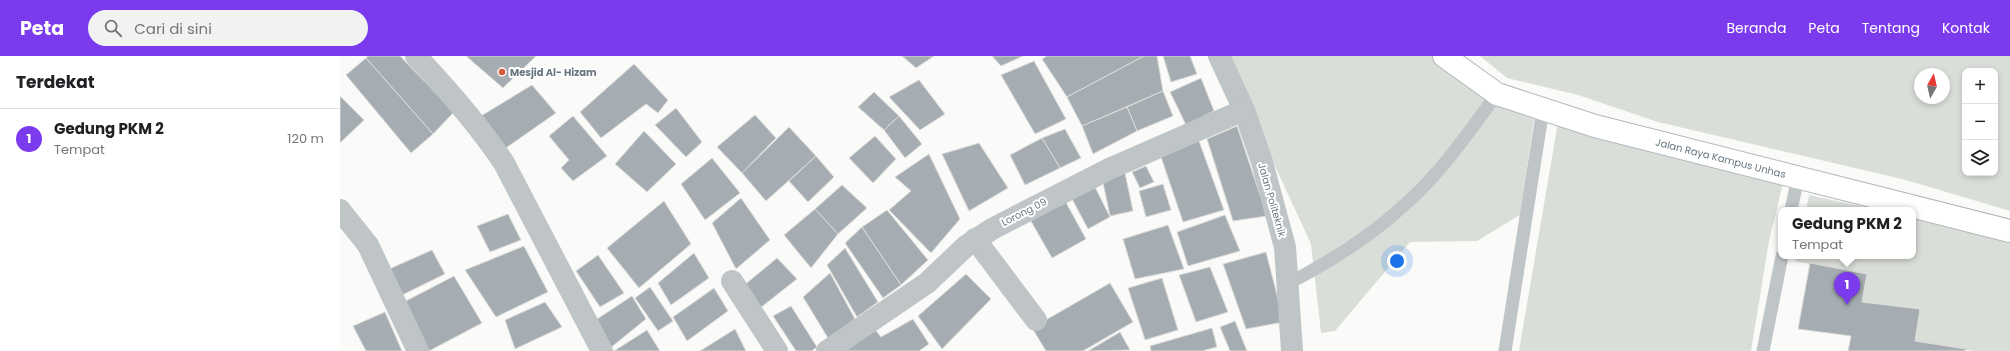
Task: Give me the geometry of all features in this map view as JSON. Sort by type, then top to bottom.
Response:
[{"type":"street","points":[[416,56],[458,101],[484,134],[504,163],[602,351]]},
{"type":"street","name":"Jalan Politeknik","points":[[1219,56],[1244,110],[1262,162],[1285,247],[1292,351]]},
{"type":"street","name":"Jalan Raya Kampus Unhas","points":[[1444,56],[1497,94],[1595,126],[1914,207]]},
{"type":"street","name":"Lorong 09","points":[[827,351],[927,283],[975,239],[992,228],[1109,169],[1244,110]]},
{"type":"street","name":"Jalan Raya Kampus Unhas","points":[[1916,208],[2010,231]]},
{"type":"street","points":[[343,221],[368,244],[418,351]]},
{"type":"street","points":[[975,239],[1036,320]]},
{"type":"street","points":[[732,281],[777,351]]},
{"type":"lane","points":[[1287,284],[1344,252],[1402,208],[1451,156],[1497,94]]},
{"type":"lane","points":[[1505,351],[1543,109]]},
{"type":"lane","points":[[1792,207],[1798,178]]},
{"type":"lane","points":[[1763,351],[1781,259]]},
{"type":"shaded area","points":[[1226,56],[1438,56],[1535,113],[1520,215],[1477,241],[1410,242],[1335,331],[1321,333],[1311,244],[1250,112]]},
{"type":"shaded area","points":[[1480,56],[2010,56],[2010,211],[1906,180],[1658,122],[1578,95],[1507,78]]},
{"type":"shaded area","points":[[1558,122],[1783,183],[1769,241],[1751,351],[1519,351]]},
{"type":"shaded area","points":[[1809,195],[1864,207],[1807,207]]},
{"type":"shaded area","points":[[1916,219],[2010,242],[2010,351],[1973,351],[1915,341],[1919,309],[1862,302],[1867,274],[1795,261],[1795,259],[1916,259]]},
{"type":"building","points":[[368,56],[400,56],[454,112],[433,134],[366,58]]},
{"type":"building","name":"Mesjid Al- Hizam","points":[[466,56],[536,56],[503,88]]},
{"type":"building","points":[[902,56],[934,56],[916,68]]},
{"type":"building","points":[[992,56],[1023,56],[1001,66]]},
{"type":"building","points":[[1047,56],[1144,56],[1067,97],[1042,59]]},
{"type":"building","points":[[1144,56],[1157,56],[1163,91],[1082,126],[1067,97]]},
{"type":"building","points":[[1163,56],[1190,56],[1197,74],[1171,82]]},
{"type":"building","points":[[366,58],[433,134],[411,153],[346,75]]},
{"type":"building","points":[[1034,61],[1066,119],[1035,134],[1001,75]]},
{"type":"building","points":[[634,64],[668,100],[658,113],[646,104],[601,138],[580,112]]},
{"type":"building","points":[[1201,78],[1214,111],[1186,125],[1170,92]]},
{"type":"building","points":[[919,80],[945,114],[920,130],[889,97]]},
{"type":"building","points":[[532,85],[556,113],[503,150],[481,116]]},
{"type":"building","points":[[1163,91],[1173,116],[1137,131],[1127,107]]},
{"type":"building","points":[[874,92],[899,116],[884,130],[858,107]]},
{"type":"building","points":[[340,96],[364,120],[340,143]]},
{"type":"building","points":[[1127,107],[1137,131],[1093,154],[1082,126]]},
{"type":"building","points":[[676,108],[702,142],[686,157],[655,125]]},
{"type":"building","points":[[755,115],[776,138],[742,173],[717,147]]},
{"type":"building","points":[[573,116],[607,156],[573,181],[561,168],[569,160],[549,136]]},
{"type":"building","points":[[899,116],[922,144],[905,158],[884,130]]},
{"type":"building","points":[[1237,126],[1267,216],[1233,221],[1207,139]]},
{"type":"building","points":[[789,127],[816,156],[766,201],[742,173]]},
{"type":"building","points":[[1065,129],[1081,158],[1060,168],[1042,138]]},
{"type":"building","points":[[644,131],[676,164],[647,192],[615,164]]},
{"type":"building","points":[[875,136],[896,159],[873,183],[849,158]]},
{"type":"building","points":[[1042,138],[1060,168],[1025,185],[1010,155]]},
{"type":"building","points":[[1199,141],[1224,210],[1183,222],[1160,154]]},
{"type":"building","points":[[979,143],[1008,188],[969,211],[942,154]]},
{"type":"building","points":[[929,154],[960,219],[931,253],[889,210],[911,191],[895,177]]},
{"type":"building","points":[[816,156],[834,177],[808,202],[789,181]]},
{"type":"building","points":[[712,158],[740,193],[705,220],[681,184]]},
{"type":"building","points":[[1146,166],[1154,182],[1140,188],[1132,172]]},
{"type":"building","points":[[1125,173],[1133,211],[1110,216],[1102,178]]},
{"type":"building","points":[[1093,183],[1110,217],[1088,229],[1070,195]]},
{"type":"building","points":[[1163,184],[1171,210],[1146,217],[1139,191]]},
{"type":"building","points":[[842,185],[867,208],[838,234],[815,209]]},
{"type":"building","points":[[1063,197],[1086,239],[1052,258],[1028,216]]},
{"type":"building","points":[[741,198],[770,240],[736,269],[712,223]]},
{"type":"building","points":[[664,201],[691,244],[639,288],[607,248]]},
{"type":"building","points":[[815,209],[838,234],[811,268],[784,235]]},
{"type":"building","points":[[887,210],[928,260],[901,285],[862,227]]},
{"type":"building","points":[[508,214],[521,240],[490,252],[477,226]]},
{"type":"building","points":[[1225,215],[1240,251],[1188,266],[1177,232]]},
{"type":"building","points":[[1168,225],[1184,269],[1135,279],[1123,239]]},
{"type":"building","points":[[862,227],[901,285],[883,298],[845,243]]},
{"type":"building","points":[[524,246],[548,292],[496,317],[465,270]]},
{"type":"building","points":[[845,248],[878,302],[857,317],[827,265]]},
{"type":"building","points":[[432,250],[445,274],[398,297],[387,270]]},
{"type":"building","points":[[1266,252],[1284,322],[1246,329],[1223,264]]},
{"type":"building","points":[[694,253],[709,278],[671,305],[658,283]]},
{"type":"building","points":[[598,255],[624,293],[600,307],[576,271]]},
{"type":"building","points":[[777,258],[797,279],[755,312],[742,287]]},
{"type":"building","points":[[1810,263],[1867,274],[1862,302],[1920,309],[1915,341],[1966,349],[1965,351],[1848,351],[1851,336],[1798,329]]},
{"type":"building","points":[[1210,267],[1228,312],[1196,322],[1179,275]]},
{"type":"building","points":[[830,273],[855,319],[828,338],[803,297]]},
{"type":"building","points":[[966,274],[991,299],[942,349],[918,316]]},
{"type":"building","points":[[454,276],[482,323],[429,351],[402,303]]},
{"type":"building","points":[[1162,278],[1178,330],[1145,340],[1128,288]]},
{"type":"building","points":[[1110,283],[1133,322],[1083,351],[1046,351],[1032,328]]},
{"type":"building","points":[[650,287],[673,321],[658,331],[635,298]]},
{"type":"building","points":[[714,288],[728,311],[687,341],[673,317]]},
{"type":"building","points":[[632,296],[646,319],[609,349],[591,323]]},
{"type":"building","points":[[545,302],[562,327],[515,349],[505,320]]},
{"type":"building","points":[[791,306],[817,347],[812,351],[796,351],[773,316]]},
{"type":"building","points":[[385,312],[402,351],[366,351],[353,326]]},
{"type":"building","points":[[913,319],[929,344],[919,351],[837,351],[873,327],[881,337]]},
{"type":"building","points":[[1235,321],[1247,351],[1230,351],[1220,327]]},
{"type":"building","points":[[1212,328],[1217,347],[1202,351],[1151,351],[1150,346]]},
{"type":"building","points":[[735,329],[746,351],[700,351]]},
{"type":"building","points":[[647,330],[660,351],[614,351]]},
{"type":"building","points":[[1120,332],[1130,350],[1088,351]]},
{"type":"place","name":"Mesjid Al- Hizam","points":[[502,72]]},
{"type":"place","name":"Gedung PKM 2","points":[[1847,305]]}]
